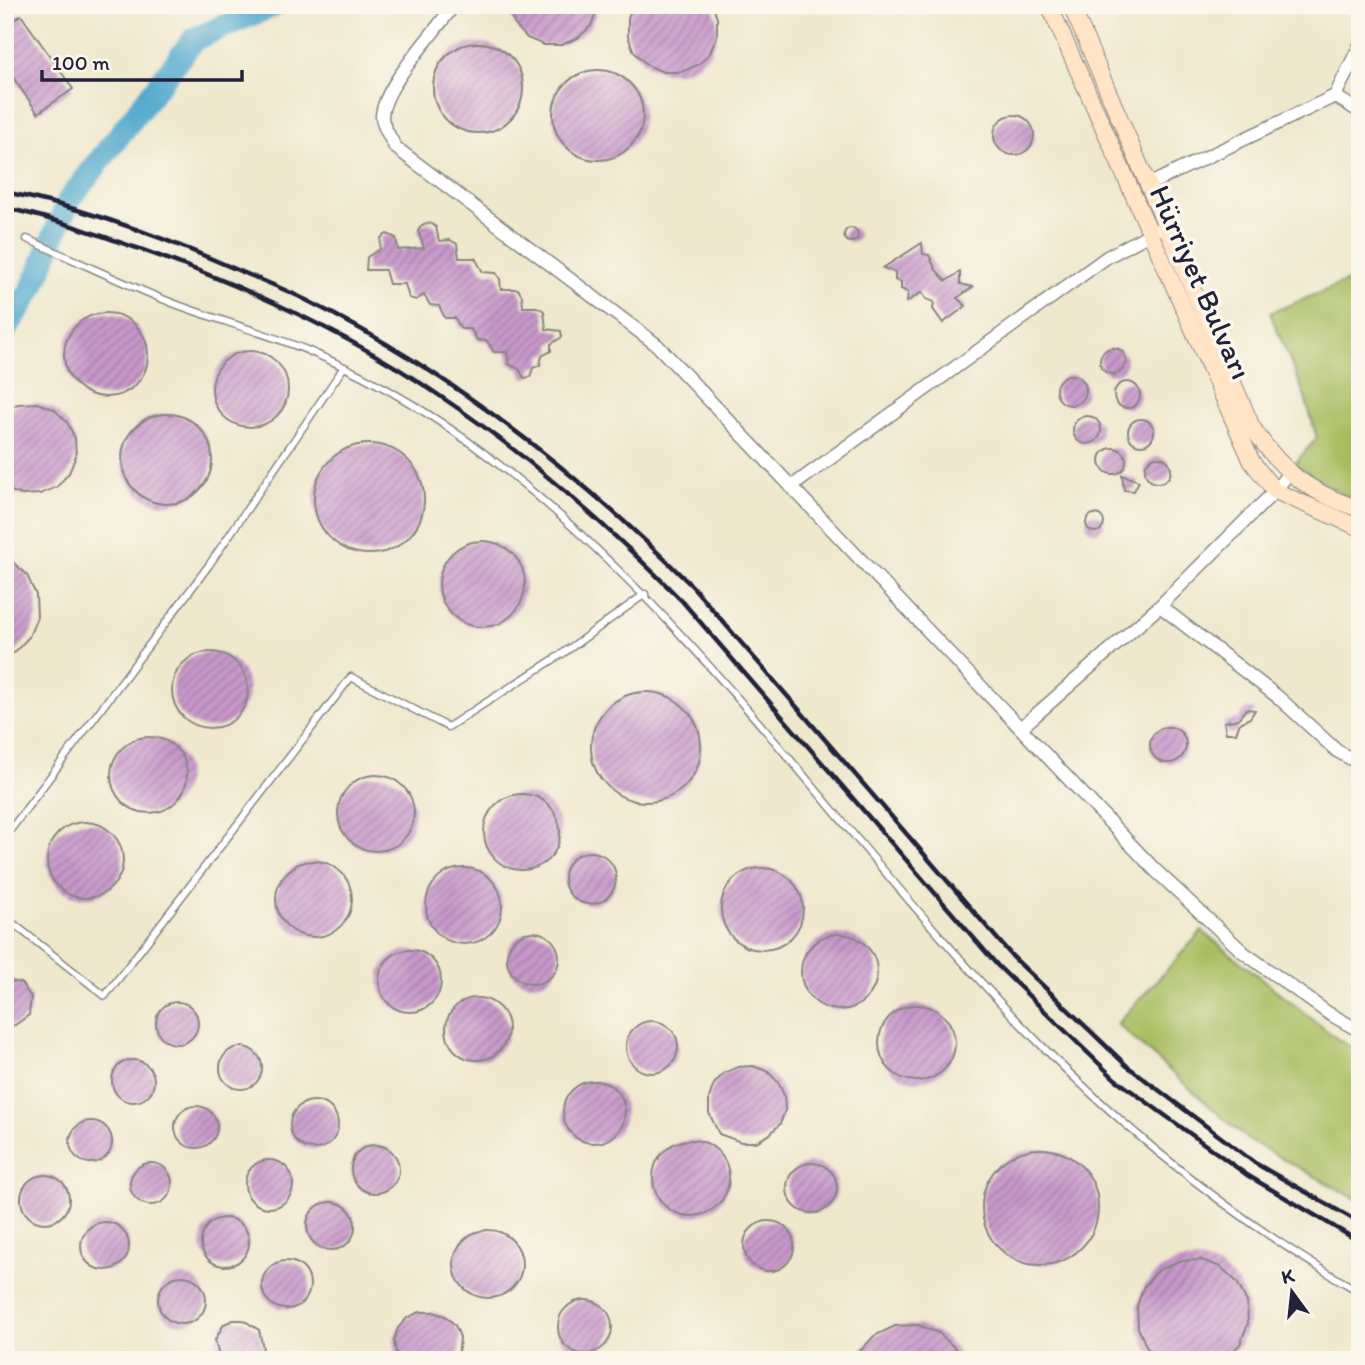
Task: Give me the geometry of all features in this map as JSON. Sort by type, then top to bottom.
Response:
[{"type":"main road","name":"Hürriyet Bulvarı","points":[[1049,5],[1252,462],[1276,491],[1360,528]]},
{"type":"main road","name":"Hürriyet Bulvarı","points":[[1071,5],[1167,223],[1252,427],[1288,474],[1340,503],[1360,509]]},
{"type":"street","points":[[449,5],[450,10],[430,39],[386,96],[382,119],[395,147],[657,345],[1154,869],[1243,952],[1328,1013],[1360,1031]]},
{"type":"street","points":[[1150,184],[1335,96],[1360,45]]},
{"type":"street","points":[[1335,96],[1360,112]]},
{"type":"street","points":[[791,487],[1107,257],[1167,223]]},
{"type":"street","points":[[1022,727],[1160,606],[1276,491],[1288,474]]},
{"type":"street","points":[[1160,606],[1278,697],[1337,751],[1360,764]]},
{"type":"lane","points":[[27,239],[170,302],[307,350],[344,367],[420,410],[469,442],[575,528],[645,594],[695,648],[950,946],[1038,1042],[1183,1174],[1246,1222],[1360,1292]]},
{"type":"lane","points":[[5,837],[209,565],[344,367]]},
{"type":"lane","points":[[5,917],[105,996],[351,677],[448,727],[562,654],[645,594]]},
{"type":"green space","points":[[1358,277],[1360,500],[1344,495],[1294,464],[1317,438],[1303,391],[1270,313]]},
{"type":"green space","points":[[1202,931],[1336,1038],[1360,1052],[1360,1201],[1248,1140],[1117,1024]]},
{"type":"building","points":[[506,5],[599,5],[591,26],[578,38],[561,45],[544,45],[527,38],[515,25]]},
{"type":"building","points":[[633,5],[712,5],[717,18],[717,36],[710,53],[698,65],[681,72],[663,72],[647,65],[634,52],[628,36],[628,18]]},
{"type":"building","points":[[21,15],[73,89],[38,113],[5,66],[5,27]]},
{"type":"building","points":[[478,43],[495,46],[510,56],[520,71],[523,88],[520,105],[510,120],[495,130],[478,133],[461,130],[446,120],[436,105],[433,88],[436,71],[446,56],[461,46]]},
{"type":"building","points":[[598,70],[615,73],[630,83],[640,98],[643,115],[640,132],[630,147],[615,157],[598,160],[581,157],[566,147],[556,132],[553,115],[556,98],[566,83],[581,73]]},
{"type":"building","points":[[1014,115],[1022,116],[1028,121],[1033,127],[1033,143],[1028,149],[1022,154],[1014,155],[1006,154],[1000,149],[995,143],[994,135],[995,127],[1000,121],[1006,116]]},
{"type":"building","points":[[430,223],[436,227],[439,241],[450,240],[457,244],[459,258],[475,258],[483,272],[496,273],[501,289],[518,289],[523,307],[537,307],[544,311],[546,329],[561,331],[562,337],[551,344],[551,351],[542,356],[540,365],[533,368],[530,377],[524,378],[519,369],[509,364],[507,352],[494,352],[487,341],[477,340],[471,329],[461,329],[455,318],[445,318],[439,306],[430,305],[424,295],[416,300],[409,298],[405,284],[389,284],[385,270],[366,270],[367,257],[380,249],[381,238],[387,234],[396,238],[398,250],[424,248],[418,231],[422,225]]},
{"type":"building","points":[[848,228],[854,228],[858,235],[854,242],[848,242],[844,238],[844,232]]},
{"type":"building","points":[[922,243],[923,254],[929,255],[936,270],[946,281],[960,272],[960,284],[973,287],[957,298],[966,306],[943,323],[933,309],[934,302],[926,299],[922,292],[907,302],[908,292],[901,289],[901,282],[895,280],[895,272],[883,268]]},
{"type":"building","points":[[106,313],[122,316],[136,325],[145,339],[148,355],[145,371],[136,385],[122,394],[106,397],[90,394],[76,385],[67,371],[64,355],[67,339],[76,325],[90,316]]},
{"type":"building","points":[[1113,348],[1122,352],[1126,361],[1122,370],[1113,374],[1104,370],[1100,361],[1104,352]]},
{"type":"building","points":[[250,351],[265,354],[277,362],[285,374],[288,389],[285,404],[277,416],[265,424],[250,427],[235,424],[223,416],[215,404],[212,389],[215,374],[223,362],[235,354]]},
{"type":"building","points":[[1071,375],[1082,379],[1086,390],[1082,401],[1071,405],[1060,401],[1056,390],[1060,379]]},
{"type":"building","points":[[1127,382],[1136,386],[1140,395],[1136,404],[1127,408],[1118,404],[1114,395],[1118,386]]},
{"type":"building","points":[[37,403],[54,409],[67,422],[75,438],[76,456],[69,473],[57,487],[40,494],[22,495],[5,489],[5,410],[18,404]]},
{"type":"building","points":[[167,414],[184,418],[199,427],[208,442],[212,459],[208,476],[199,491],[184,500],[167,504],[150,500],[135,491],[126,476],[122,459],[126,442],[135,427],[150,418]]},
{"type":"building","points":[[1087,416],[1097,420],[1101,430],[1097,440],[1087,444],[1077,440],[1073,430],[1077,420]]},
{"type":"building","points":[[1141,419],[1150,423],[1154,432],[1150,441],[1141,445],[1132,441],[1128,432],[1132,423]]},
{"type":"building","points":[[369,444],[390,448],[408,460],[420,478],[424,499],[420,520],[408,538],[390,550],[369,554],[348,550],[330,538],[318,520],[314,499],[318,478],[330,460],[348,448]]},
{"type":"building","points":[[1113,448],[1122,452],[1126,461],[1122,470],[1113,474],[1104,470],[1100,461],[1104,452]]},
{"type":"building","points":[[1158,457],[1167,461],[1171,470],[1167,479],[1158,483],[1149,479],[1145,470],[1149,461]]},
{"type":"building","points":[[1122,475],[1139,481],[1134,491],[1124,490]]},
{"type":"building","points":[[1091,514],[1099,514],[1104,523],[1102,530],[1091,532],[1086,527],[1086,519]]},
{"type":"building","points":[[482,541],[506,548],[518,560],[525,584],[518,608],[506,620],[482,627],[458,620],[446,608],[439,584],[446,560],[458,548]]},
{"type":"building","points":[[5,555],[27,575],[36,595],[37,617],[29,637],[14,653],[5,656]]},
{"type":"building","points":[[210,652],[225,655],[237,663],[245,675],[248,690],[245,705],[237,717],[225,725],[210,728],[195,725],[183,717],[175,705],[172,690],[175,675],[183,663],[195,655]]},
{"type":"building","points":[[646,692],[667,696],[685,708],[697,726],[701,747],[697,768],[685,786],[667,798],[646,802],[625,798],[607,786],[595,768],[591,747],[595,726],[607,708],[625,696]]},
{"type":"building","points":[[1246,709],[1255,710],[1250,718],[1240,723],[1236,733],[1226,733],[1224,722],[1238,719]]},
{"type":"building","points":[[1168,727],[1181,732],[1186,745],[1181,758],[1168,763],[1155,758],[1150,745],[1155,732]]},
{"type":"building","points":[[149,737],[164,740],[176,748],[184,760],[187,775],[184,790],[176,802],[164,810],[149,813],[134,810],[122,802],[114,790],[111,775],[114,760],[122,748],[134,740]]},
{"type":"building","points":[[376,775],[391,778],[403,786],[411,798],[414,813],[411,828],[403,840],[391,848],[376,851],[361,848],[349,840],[341,828],[338,813],[341,798],[349,786],[361,778]]},
{"type":"building","points":[[522,794],[537,797],[549,805],[557,817],[560,832],[557,847],[549,859],[537,867],[522,870],[507,867],[495,859],[487,847],[484,832],[487,817],[495,805],[507,797]]},
{"type":"building","points":[[85,822],[100,825],[112,833],[120,845],[123,860],[120,875],[112,887],[100,895],[85,898],[70,895],[58,887],[50,875],[47,860],[50,845],[58,833],[70,825]]},
{"type":"building","points":[[590,852],[600,854],[608,860],[614,868],[614,888],[608,896],[600,902],[590,904],[580,902],[572,896],[566,888],[564,878],[566,868],[572,860],[580,854]]},
{"type":"building","points":[[314,861],[329,864],[341,872],[349,884],[352,899],[349,914],[341,926],[329,934],[314,937],[299,934],[287,926],[279,914],[276,899],[279,884],[287,872],[299,864]]},
{"type":"building","points":[[464,868],[479,871],[491,879],[499,891],[502,906],[499,921],[491,933],[479,941],[464,944],[449,941],[437,933],[429,921],[426,906],[429,891],[437,879],[449,871]]},
{"type":"building","points":[[754,868],[770,868],[785,875],[796,886],[803,901],[800,925],[791,938],[770,950],[754,950],[739,943],[728,932],[721,917],[721,901],[728,886],[739,875]]},
{"type":"building","points":[[533,932],[543,934],[551,940],[557,948],[557,968],[551,976],[543,982],[533,984],[523,982],[515,976],[509,968],[507,958],[509,948],[515,940],[523,934]]},
{"type":"building","points":[[839,934],[854,937],[866,945],[874,957],[877,972],[874,987],[866,999],[854,1007],[839,1010],[824,1007],[812,999],[804,987],[801,972],[804,957],[812,945],[824,937]]},
{"type":"building","points":[[404,950],[416,950],[432,959],[439,969],[439,993],[432,1003],[416,1012],[404,1012],[393,1007],[384,998],[379,987],[379,975],[384,964],[393,955]]},
{"type":"building","points":[[5,980],[21,983],[31,997],[29,1015],[15,1025],[5,1026]]},
{"type":"building","points":[[471,998],[483,998],[499,1007],[506,1017],[506,1041],[499,1051],[483,1060],[471,1060],[460,1055],[451,1046],[446,1035],[446,1023],[451,1012],[460,1003]]},
{"type":"building","points":[[177,1002],[192,1008],[198,1023],[192,1038],[177,1044],[162,1038],[156,1023],[162,1008]]},
{"type":"building","points":[[917,1005],[932,1008],[944,1016],[952,1028],[955,1043],[952,1058],[944,1070],[932,1078],[917,1081],[902,1078],[890,1070],[882,1058],[879,1043],[882,1028],[890,1016],[902,1008]]},
{"type":"building","points":[[652,1021],[662,1023],[670,1029],[676,1037],[676,1057],[670,1065],[662,1071],[652,1073],[642,1071],[634,1065],[628,1057],[626,1047],[628,1037],[634,1029],[642,1023]]},
{"type":"building","points":[[241,1047],[256,1053],[262,1068],[256,1083],[241,1089],[226,1083],[220,1068],[226,1053]]},
{"type":"building","points":[[133,1060],[148,1066],[154,1081],[148,1096],[133,1102],[118,1096],[112,1081],[118,1066]]},
{"type":"building","points":[[753,1066],[767,1071],[778,1082],[784,1095],[785,1110],[780,1124],[769,1135],[756,1142],[741,1142],[719,1134],[709,1113],[709,1098],[714,1084],[724,1073],[738,1067]]},
{"type":"building","points":[[588,1081],[600,1081],[616,1090],[623,1100],[623,1124],[616,1134],[600,1143],[588,1143],[577,1138],[568,1129],[563,1118],[563,1106],[568,1095],[577,1086]]},
{"type":"building","points":[[314,1101],[331,1108],[338,1125],[331,1142],[314,1149],[297,1142],[290,1125],[297,1108]]},
{"type":"building","points":[[196,1106],[211,1112],[217,1127],[211,1142],[196,1148],[181,1142],[175,1127],[181,1112]]},
{"type":"building","points":[[91,1121],[106,1127],[112,1142],[106,1157],[91,1163],[76,1157],[70,1142],[76,1127]]},
{"type":"building","points":[[691,1140],[706,1143],[718,1151],[726,1163],[729,1178],[726,1193],[718,1205],[706,1213],[691,1216],[676,1213],[664,1205],[656,1193],[653,1178],[656,1163],[664,1151],[676,1143]]},
{"type":"building","points":[[375,1145],[392,1152],[399,1169],[392,1186],[375,1193],[358,1186],[351,1169],[358,1152]]},
{"type":"building","points":[[1040,1149],[1062,1153],[1081,1166],[1094,1185],[1098,1207],[1094,1229],[1081,1248],[1062,1261],[1040,1265],[1018,1261],[999,1248],[986,1229],[982,1207],[986,1185],[999,1166],[1018,1153]]},
{"type":"building","points":[[269,1160],[286,1167],[293,1184],[286,1201],[269,1208],[252,1201],[245,1184],[252,1167]]},
{"type":"building","points":[[151,1163],[166,1169],[172,1184],[166,1199],[151,1205],[136,1199],[130,1184],[136,1169]]},
{"type":"building","points":[[812,1163],[830,1170],[837,1188],[830,1206],[812,1213],[794,1206],[787,1188],[794,1170]]},
{"type":"building","points":[[45,1175],[62,1182],[69,1199],[62,1216],[45,1223],[28,1216],[21,1199],[28,1182]]},
{"type":"building","points":[[331,1202],[348,1209],[355,1226],[348,1243],[331,1250],[314,1243],[307,1226],[314,1209]]},
{"type":"building","points":[[225,1218],[242,1225],[249,1242],[242,1259],[225,1266],[208,1259],[201,1242],[208,1225]]},
{"type":"building","points":[[769,1221],[787,1228],[794,1246],[787,1264],[769,1271],[751,1264],[744,1246],[751,1228]]},
{"type":"building","points":[[105,1222],[122,1229],[129,1246],[122,1263],[105,1270],[88,1263],[81,1246],[88,1229]]},
{"type":"building","points":[[488,1230],[501,1233],[512,1240],[519,1251],[522,1264],[519,1277],[512,1288],[501,1295],[488,1298],[475,1295],[464,1288],[457,1277],[454,1264],[457,1251],[464,1240],[475,1233]]},
{"type":"building","points":[[1201,1260],[1221,1267],[1237,1282],[1247,1302],[1248,1323],[1240,1344],[1225,1360],[1160,1360],[1147,1348],[1138,1328],[1137,1306],[1144,1286],[1159,1270],[1179,1261]]},
{"type":"building","points":[[286,1261],[303,1268],[310,1285],[303,1302],[286,1309],[269,1302],[262,1285],[269,1268]]},
{"type":"building","points":[[182,1276],[199,1283],[206,1300],[199,1317],[182,1324],[165,1317],[158,1300],[165,1283]]},
{"type":"building","points":[[585,1300],[604,1308],[612,1327],[604,1346],[585,1354],[566,1346],[558,1327],[566,1308]]},
{"type":"building","points":[[419,1312],[433,1312],[445,1316],[455,1325],[460,1337],[458,1360],[397,1360],[394,1340],[398,1328],[407,1318]]},
{"type":"building","points":[[243,1320],[259,1330],[263,1348],[257,1360],[220,1360],[215,1340],[224,1324]]},
{"type":"building","points":[[918,1325],[939,1333],[956,1349],[961,1360],[852,1360],[874,1336],[895,1326]]},
{"type":"waterway","points":[[5,330],[32,289],[69,200],[194,39],[274,5]]},
{"type":"railway","points":[[5,192],[62,205],[145,232],[298,296],[412,360],[512,429],[606,505],[693,587],[1013,957],[1127,1066],[1255,1163],[1360,1223]]},
{"type":"railway","points":[[5,208],[137,248],[255,294],[368,351],[440,396],[505,442],[596,519],[682,601],[998,966],[1115,1079],[1247,1175],[1360,1242]]}]
